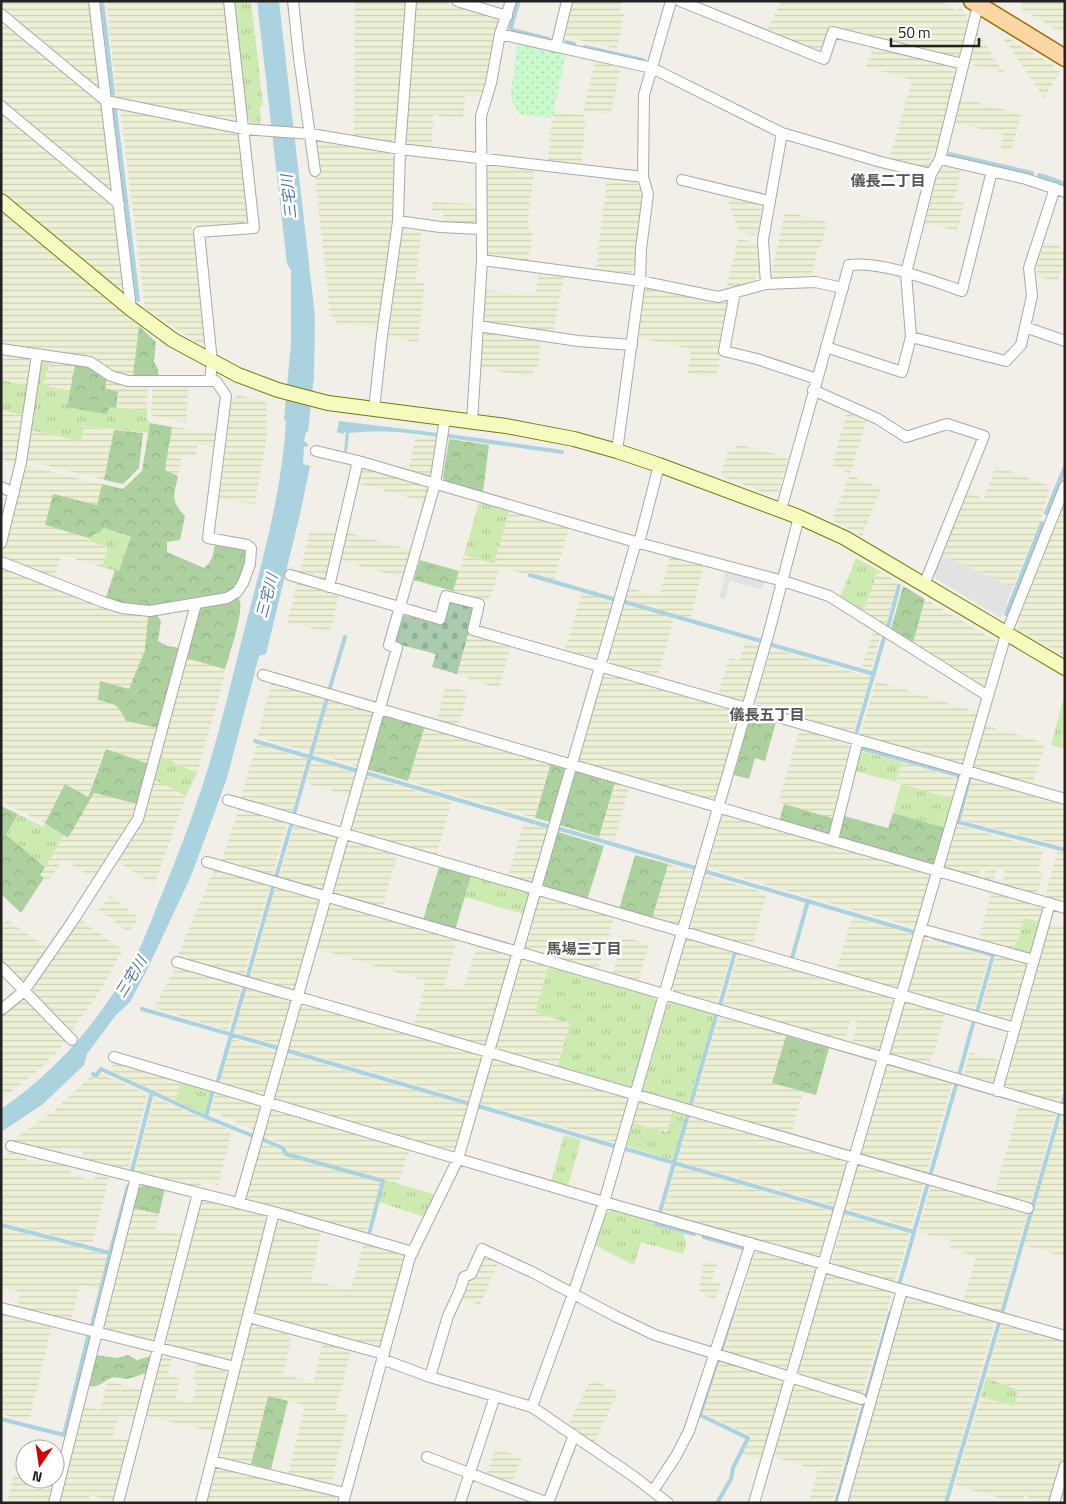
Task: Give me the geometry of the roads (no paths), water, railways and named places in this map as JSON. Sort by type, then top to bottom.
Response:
[{"type":"main road","points":[[976,2],[1065,58]]},
{"type":"street","points":[[94,1],[131,309]]},
{"type":"street","points":[[210,381],[212,362],[199,232],[254,228],[229,1]]},
{"type":"street","points":[[293,1],[308,134],[315,171]]},
{"type":"street","points":[[374,409],[398,220],[400,149],[411,1]]},
{"type":"street","points":[[457,1],[507,16]]},
{"type":"street","points":[[472,422],[482,260],[481,116],[491,83],[500,34],[511,1]]},
{"type":"street","points":[[556,46],[567,1]]},
{"type":"street","points":[[617,451],[640,281],[641,249],[648,194],[643,177],[644,95],[671,1]]},
{"type":"street","points":[[680,1],[824,59],[833,32],[963,64]]},
{"type":"street","points":[[826,347],[902,372],[911,337],[906,273],[931,174],[940,159],[976,2]]},
{"type":"street","points":[[1,14],[106,101],[244,129],[308,134],[400,149],[643,177]]},
{"type":"street","points":[[500,34],[652,68],[782,134],[931,174]]},
{"type":"street","points":[[1,106],[119,204]]},
{"type":"street","points":[[766,284],[764,240],[769,201],[782,134]]},
{"type":"street","points":[[911,337],[1006,361],[1021,344],[1032,296],[1029,268],[1060,190],[1026,179],[940,159]]},
{"type":"street","points":[[780,510],[849,265],[860,264],[906,273],[962,291],[992,171]]},
{"type":"street","points":[[682,180],[769,201]]},
{"type":"street","points":[[1,201],[131,309],[174,340],[238,375],[278,390],[320,401],[506,426],[560,436],[617,451],[659,465],[799,517],[845,538],[1065,668]]},
{"type":"street","points":[[398,220],[440,227],[482,228]]},
{"type":"street","points":[[482,260],[640,281],[718,297],[766,284],[815,282],[843,288]]},
{"type":"street","points":[[735,292],[724,351],[758,359],[817,379]]},
{"type":"street","points":[[478,326],[578,341],[632,345]]},
{"type":"street","points":[[1025,327],[1065,341]]},
{"type":"street","points":[[1,349],[90,362],[111,376],[128,381],[216,381],[226,396],[208,538],[247,545],[251,548],[252,555],[243,583],[237,592],[227,598],[150,611],[122,608],[103,602],[1,562]]},
{"type":"street","points":[[1,543],[22,462],[36,355]]},
{"type":"street","points":[[813,390],[878,419],[906,437],[948,424],[984,436],[924,585]]},
{"type":"street","points":[[239,1203],[397,648],[389,645],[435,484],[446,418]]},
{"type":"street","points":[[316,450],[638,543],[782,581],[829,596],[988,696]]},
{"type":"street","points":[[330,587],[358,461]]},
{"type":"street","points":[[212,1460],[344,1498],[413,1252],[458,1158],[638,543],[659,465]]},
{"type":"street","points":[[754,1503],[1006,634],[1065,486]]},
{"type":"street","points":[[1,488],[14,493]]},
{"type":"street","points":[[532,1406],[604,1202],[719,808],[799,517]]},
{"type":"street","points":[[290,575],[440,619],[446,596],[479,604],[473,630],[1065,799]]},
{"type":"street","points":[[1,1010],[24,992],[72,922],[138,819],[196,604]]},
{"type":"street","points":[[263,675],[1065,908]]},
{"type":"street","points":[[833,840],[858,740]]},
{"type":"street","points":[[228,800],[1015,1028]]},
{"type":"street","points":[[207,862],[1065,1110]]},
{"type":"street","points":[[997,1091],[1050,903]]},
{"type":"street","points":[[921,929],[1034,960]]},
{"type":"street","points":[[177,962],[1028,1208]]},
{"type":"street","points":[[1,967],[72,1040]]},
{"type":"street","points":[[114,1057],[604,1202],[751,1243],[902,1290],[1065,1336]]},
{"type":"street","points":[[11,1146],[274,1212],[413,1252]]},
{"type":"street","points":[[54,1503],[136,1177]]},
{"type":"street","points":[[118,1503],[198,1193]]},
{"type":"street","points":[[201,1503],[274,1212]]},
{"type":"street","points":[[653,1491],[676,1456],[689,1431],[751,1243]]},
{"type":"street","points":[[430,1377],[448,1316],[464,1276],[471,1274],[482,1249],[532,1272],[655,1335],[861,1399]]},
{"type":"street","points":[[842,1503],[902,1290]]},
{"type":"street","points":[[1,1308],[235,1367]]},
{"type":"street","points":[[248,1318],[383,1356],[430,1377],[532,1406],[668,1503]]},
{"type":"street","points":[[460,1503],[495,1396]]},
{"type":"street","points":[[427,1457],[548,1503],[574,1435]]},
{"type":"street","points":[[1054,1503],[1065,1466]]},
{"type":"water","name":"三宅川","points":[[257,1],[279,1],[315,316],[314,376],[308,432],[306,432],[304,441],[308,446],[304,447],[303,464],[310,466],[301,510],[266,654],[259,656],[227,778],[191,876],[146,972],[130,1002],[116,1015],[87,1054],[84,1065],[43,1104],[1,1132],[1,1109],[38,1080],[72,1047],[115,991],[142,943],[182,843],[207,771],[224,713],[270,529],[284,448],[286,421],[284,420],[291,342],[291,270],[287,264]]},
{"type":"water","points":[[339,421],[438,433],[438,437],[394,432],[349,433],[347,452],[344,451],[346,431],[343,434],[337,432]]},
{"type":"waterway","points":[[102,1],[113,94]]},
{"type":"waterway","points":[[519,1],[511,27],[512,30],[549,39]]},
{"type":"waterway","points":[[566,42],[574,44]]},
{"type":"waterway","points":[[585,47],[643,60]]},
{"type":"waterway","points":[[115,110],[138,300]]},
{"type":"waterway","points":[[950,154],[1032,173]]},
{"type":"waterway","points":[[1039,175],[1055,180]]},
{"type":"waterway","points":[[1057,181],[1065,184]]},
{"type":"waterway","points":[[449,436],[562,452]]},
{"type":"waterway","points":[[1046,513],[1065,467]]},
{"type":"waterway","points":[[1006,614],[1042,523]]},
{"type":"waterway","points":[[530,575],[613,599]]},
{"type":"waterway","points":[[888,627],[899,586]]},
{"type":"waterway","points":[[625,602],[761,641]]},
{"type":"waterway","points":[[329,691],[345,637]]},
{"type":"waterway","points":[[857,731],[884,638]]},
{"type":"waterway","points":[[772,645],[874,674]]},
{"type":"waterway","points":[[294,814],[327,698]]},
{"type":"waterway","points":[[255,741],[358,771]]},
{"type":"waterway","points":[[860,748],[957,775],[959,778]]},
{"type":"waterway","points":[[366,773],[547,826]]},
{"type":"waterway","points":[[969,781],[958,822],[1065,850]]},
{"type":"waterway","points":[[276,877],[292,822]]},
{"type":"waterway","points":[[560,829],[695,868]]},
{"type":"waterway","points":[[707,872],[914,932]]},
{"type":"waterway","points":[[247,979],[273,887]]},
{"type":"waterway","points":[[792,958],[808,901]]},
{"type":"waterway","points":[[934,938],[993,955],[977,1012]]},
{"type":"waterway","points":[[720,1005],[735,952],[739,953]]},
{"type":"waterway","points":[[217,1084],[245,986]]},
{"type":"waterway","points":[[142,1009],[278,1048]]},
{"type":"waterway","points":[[690,1107],[716,1016]]},
{"type":"waterway","points":[[959,1075],[974,1020]]},
{"type":"waterway","points":[[285,1050],[467,1103]]},
{"type":"waterway","points":[[93,1074],[96,1076],[101,1069],[206,1117],[213,1090]]},
{"type":"waterway","points":[[930,1176],[956,1085]]},
{"type":"waterway","points":[[132,1171],[152,1092]]},
{"type":"waterway","points":[[1062,1104],[1065,1095]]},
{"type":"waterway","points":[[478,1106],[614,1146]]},
{"type":"waterway","points":[[660,1212],[688,1114]]},
{"type":"waterway","points":[[1002,1313],[1059,1115]]},
{"type":"waterway","points":[[206,1117],[253,1136]]},
{"type":"waterway","points":[[259,1138],[283,1148],[286,1154],[383,1181],[369,1234]]},
{"type":"waterway","points":[[626,1149],[834,1209]]},
{"type":"waterway","points":[[899,1285],[928,1183]]},
{"type":"waterway","points":[[1,1225],[110,1253],[128,1186]]},
{"type":"waterway","points":[[845,1212],[914,1232]]},
{"type":"waterway","points":[[656,1224],[694,1234]]},
{"type":"waterway","points":[[704,1237],[743,1248]]},
{"type":"waterway","points":[[92,1325],[110,1253]]},
{"type":"waterway","points":[[721,1351],[735,1306]]},
{"type":"waterway","points":[[836,1503],[890,1313]]},
{"type":"waterway","points":[[946,1503],[999,1323]]},
{"type":"waterway","points":[[1,1419],[64,1435],[88,1337]]},
{"type":"waterway","points":[[717,1503],[731,1479],[733,1468],[748,1438],[700,1415],[718,1359]]},
{"type":"district","name":"儀長二丁目","points":[[888,181]]},
{"type":"district","name":"儀長五丁目","points":[[767,715]]},
{"type":"district","name":"馬場三丁目","points":[[584,949]]}]
